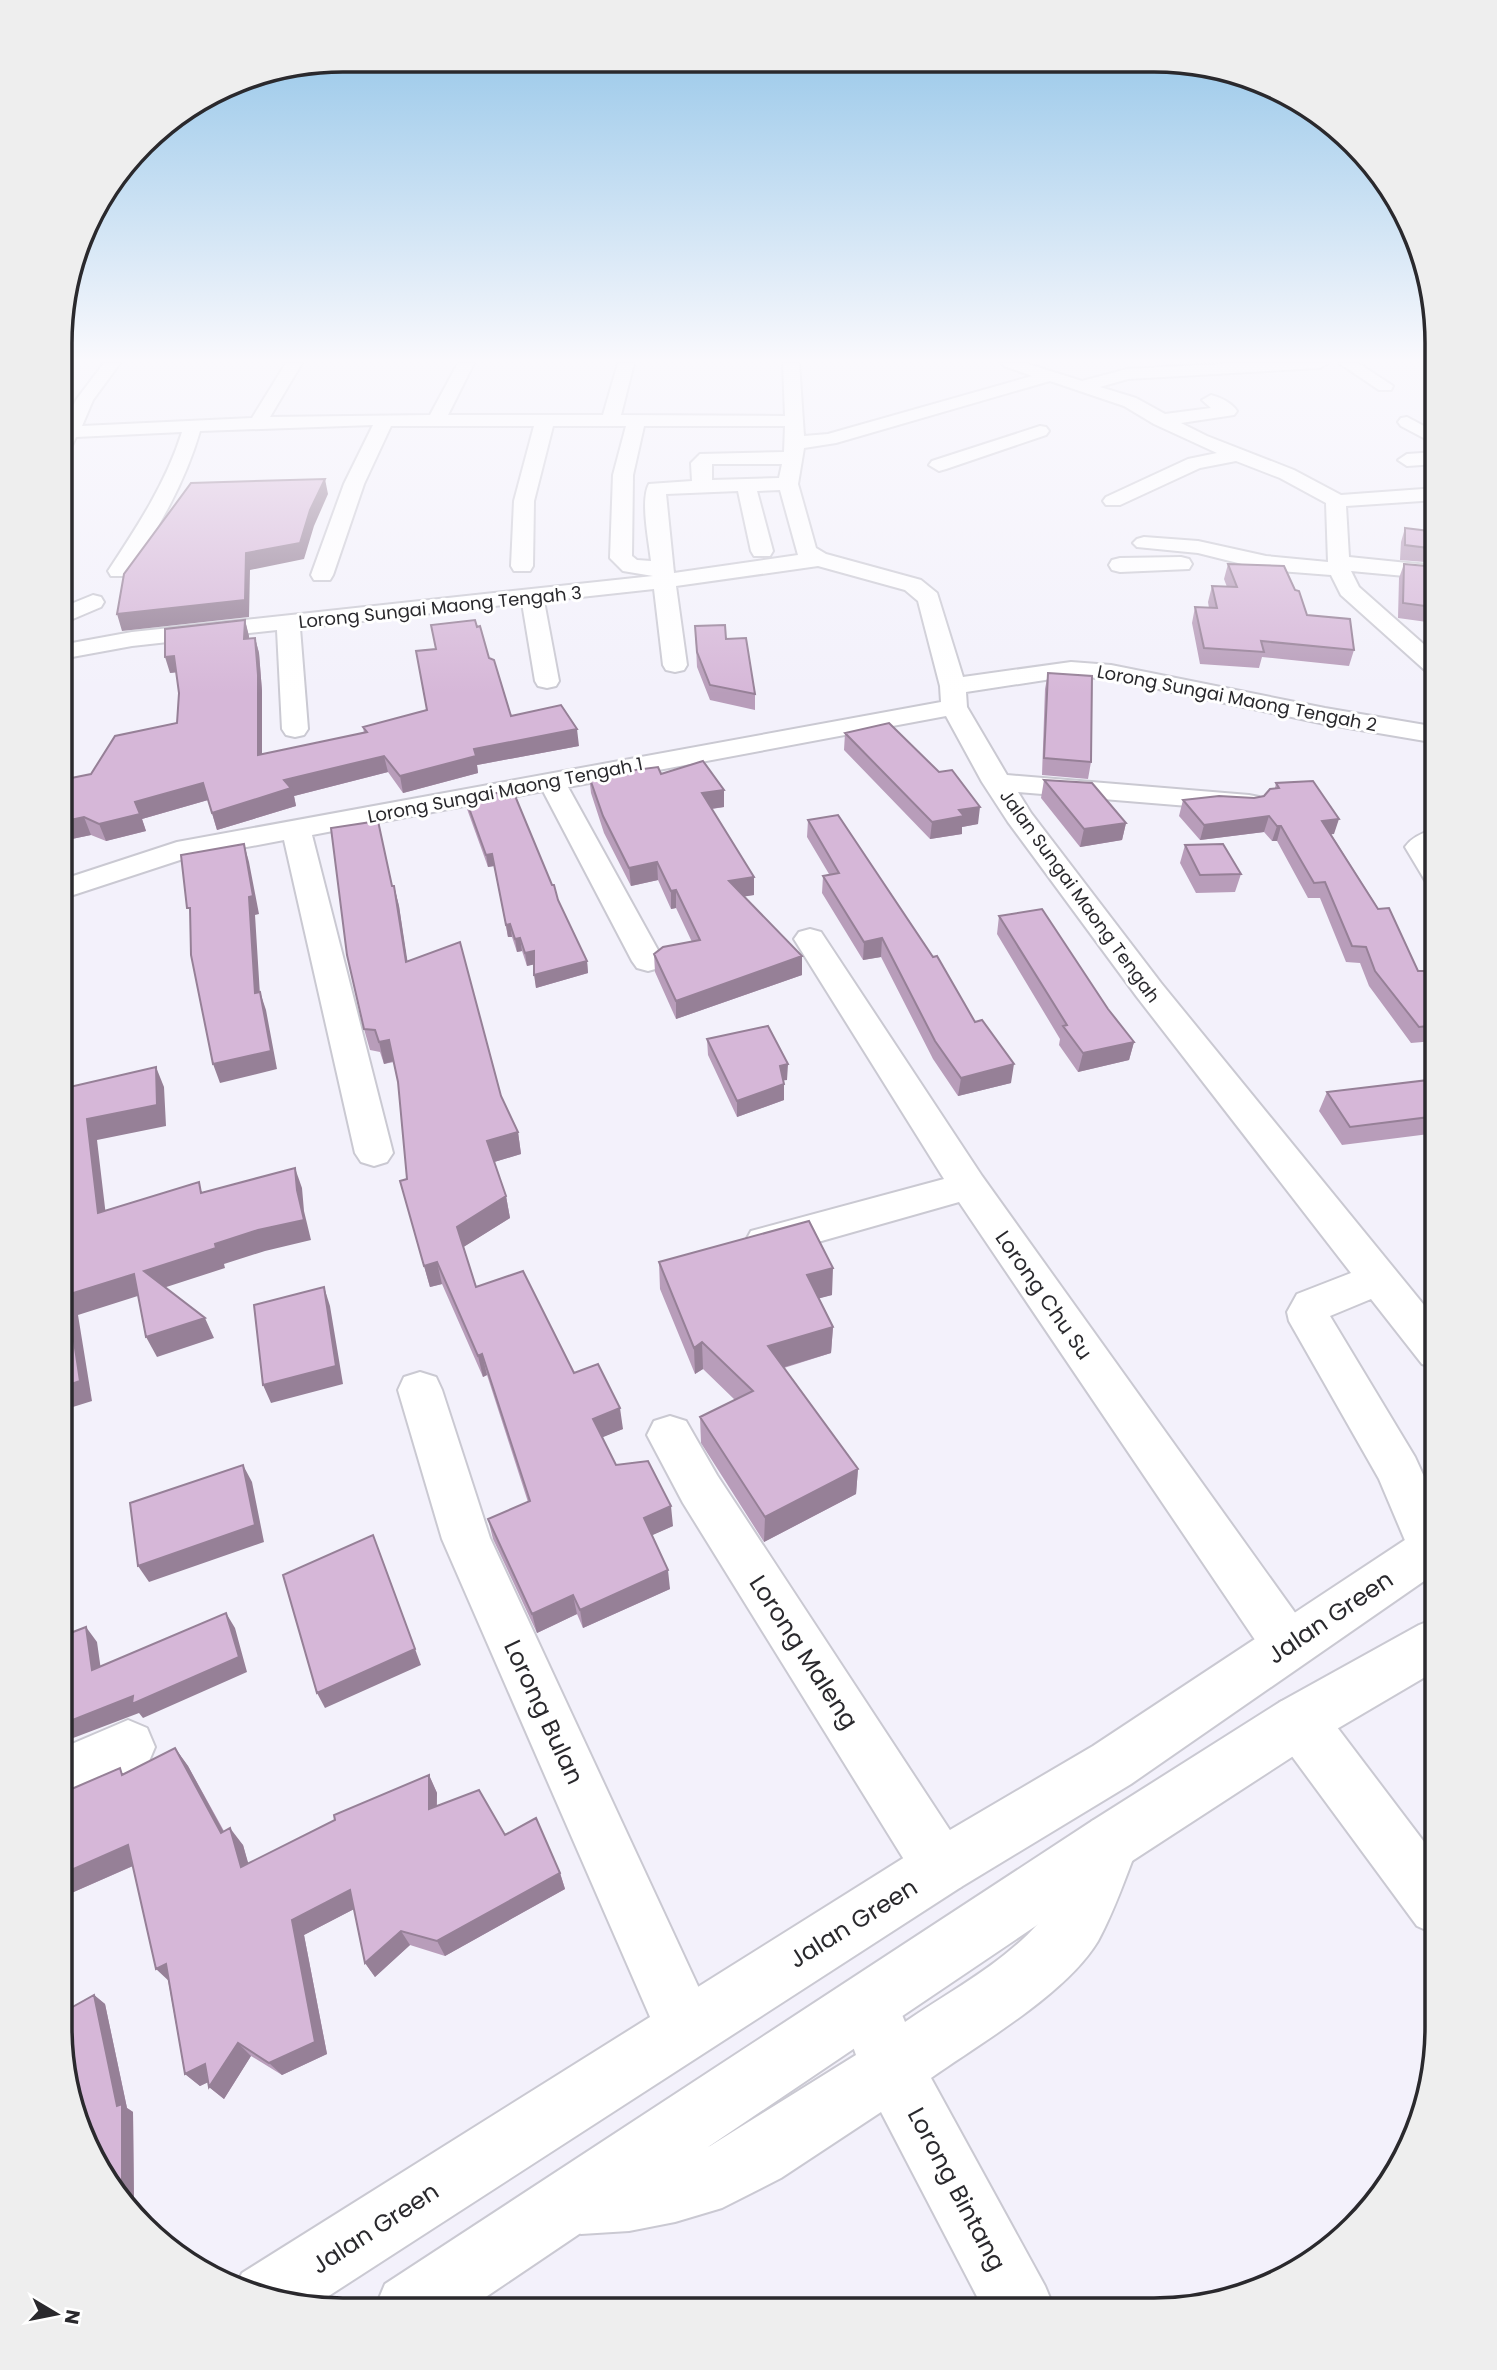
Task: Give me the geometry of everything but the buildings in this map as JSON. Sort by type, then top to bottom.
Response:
[{"type":"street","points":[[119,571],[164,499],[175,474]]},
{"type":"street","points":[[322,575],[359,474]]},
{"type":"street","points":[[522,566],[524,501],[531,474]]},
{"type":"street","points":[[623,474],[621,558],[631,566],[664,575]]},
{"type":"street","points":[[701,474],[702,486]]},
{"type":"street","points":[[623,488],[746,485],[760,474]]},
{"type":"street","points":[[796,474],[806,551],[818,559]]},
{"type":"street","points":[[1113,501],[1172,474]]},
{"type":"street","points":[[1286,474],[1336,501],[1425,495]]},
{"type":"street","points":[[746,485],[762,551]]},
{"type":"street","points":[[656,488],[656,515],[675,665]]},
{"type":"street","points":[[1336,501],[1339,566],[1349,590],[1425,657]]},
{"type":"street","points":[[1144,543],[1198,547],[1246,560]]},
{"type":"street","name":"Lorong Sungai Maong Tengah 3","points":[[72,650],[132,639],[532,596],[664,575],[818,559]]},
{"type":"street","name":"Jalan Sungai Maong Tengah","points":[[818,559],[913,586],[929,598],[953,697],[996,782],[1018,816],[1149,990],[1425,1337]]},
{"type":"street","points":[[1120,565],[1246,560],[1425,571]]},
{"type":"street","points":[[532,596],[547,681]]},
{"type":"street","points":[[72,612],[93,602]]},
{"type":"street","points":[[288,624],[295,729]]},
{"type":"street","name":"Lorong Sungai Maong Tengah 2","points":[[953,697],[1086,669],[1425,733]]},
{"type":"street","name":"Lorong Sungai Maong Tengah 1","points":[[72,886],[177,851],[551,780],[953,697]]},
{"type":"street","points":[[551,780],[648,961]]},
{"type":"street","points":[[996,782],[1249,803]]},
{"type":"street","points":[[296,830],[374,1153]]},
{"type":"street","name":"Lorong Chu Su","points":[[810,939],[968,1186],[1288,1645]]},
{"type":"street","points":[[765,1242],[968,1186]]},
{"type":"street","points":[[1378,1279],[1312,1306],[1308,1312],[1310,1321],[1399,1471],[1425,1527]]},
{"type":"street","name":"Lorong Bulan","points":[[421,1390],[466,1539],[687,2027]]},
{"type":"street","name":"Lorong Maleng","points":[[670,1435],[700,1489],[941,1867]]},
{"type":"street","name":"Jalan Green","points":[[277,2290],[941,1867],[1112,1765],[1425,1553]]},
{"type":"street","points":[[424,2298],[1112,1841],[1299,1721],[1425,1649]]},
{"type":"street","points":[[1299,1721],[1425,1890]]},
{"type":"street","points":[[72,1772],[128,1747]]},
{"type":"street","points":[[571,2201],[629,2198],[675,2189],[722,2175],[758,2155],[892,2068],[1017,1982],[1054,1950],[1077,1920],[1112,1841]]},
{"type":"street","name":"Lorong Bintang","points":[[868,2004],[892,2068],[1015,2298]]}]
